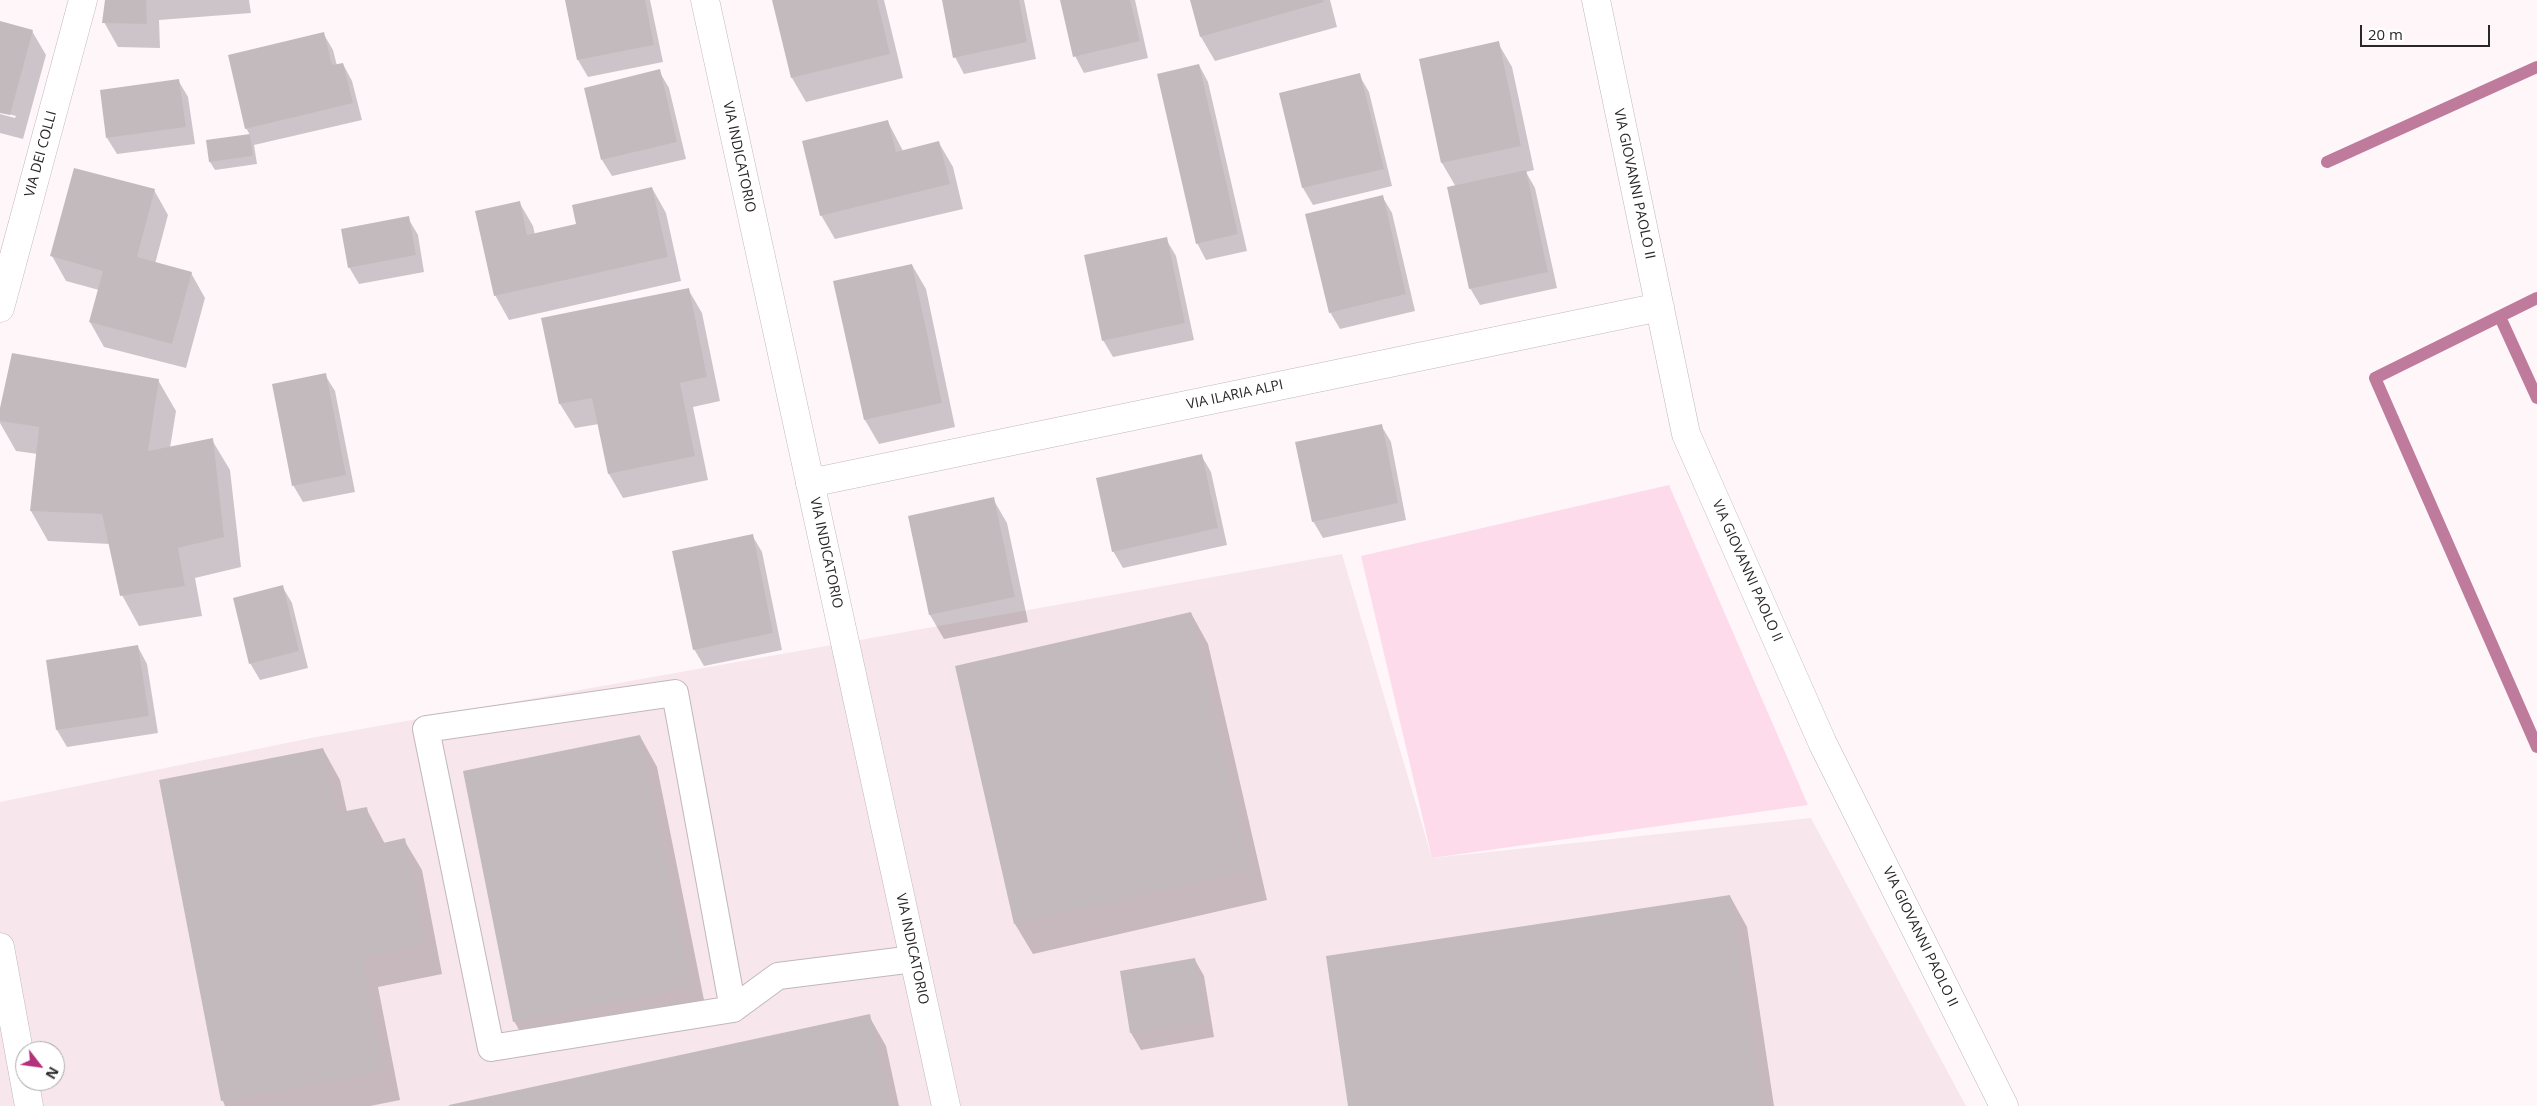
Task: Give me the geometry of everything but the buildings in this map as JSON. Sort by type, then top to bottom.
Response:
[{"type":"street","name":"VIA DEI COLLI","points":[[0,308],[83,0]]},
{"type":"street","name":"VIA INDICATORIO","points":[[705,0],[946,1106]]},
{"type":"street","name":"VIA GIOVANNI PAOLO II","points":[[1596,0],[1686,434],[1823,744],[2004,1106]]},
{"type":"street","name":"VIA ILARIA ALPI","points":[[810,483],[1660,307]]},
{"type":"street","points":[[0,947],[29,1106]]},
{"type":"lane","points":[[733,1009],[675,694],[426,729],[491,1048],[733,1009],[778,976],[914,960]]},
{"type":"shaded area","points":[[1669,485],[1808,805],[1432,858],[1361,556]]},
{"type":"shaded area","points":[[1342,554],[1432,858],[1811,818],[1966,1106],[0,1106],[0,802],[311,738]]},
{"type":"waterway","points":[[2327,162],[2537,67]]},
{"type":"waterway","points":[[2537,298],[2375,378],[2537,747]]},
{"type":"waterway","points":[[2500,317],[2537,398]]}]
